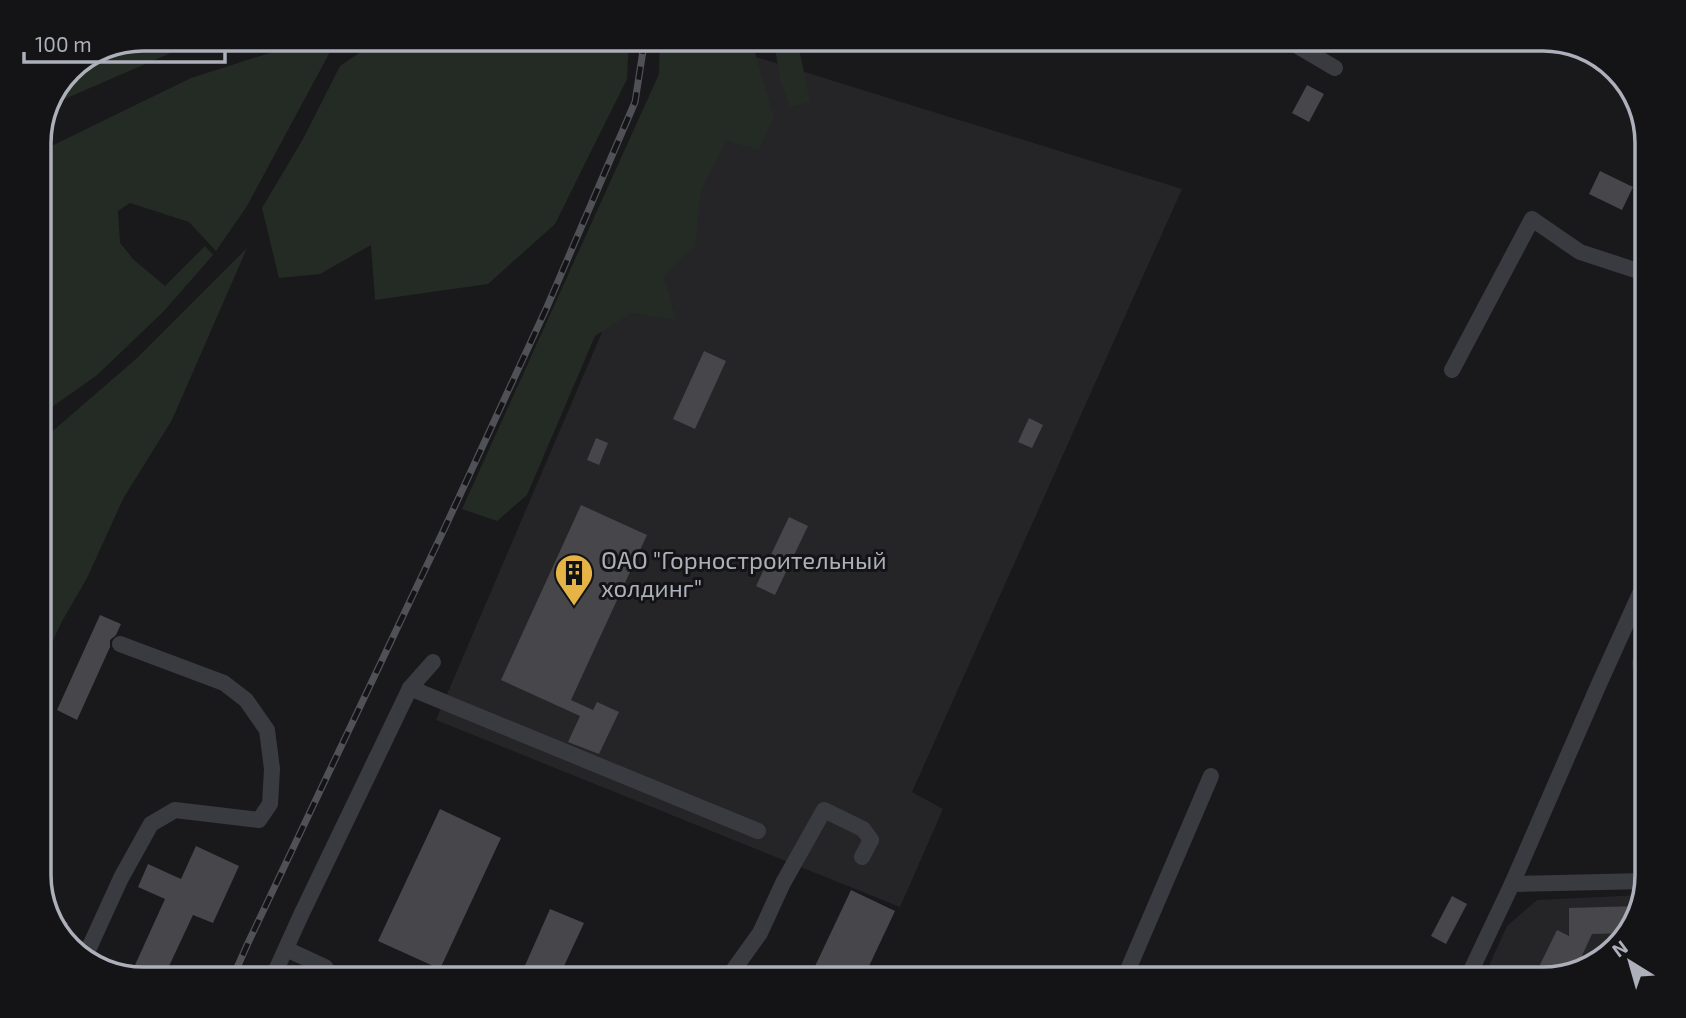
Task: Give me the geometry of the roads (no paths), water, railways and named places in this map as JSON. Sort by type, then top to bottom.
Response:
[{"type":"street","points":[[1306,51],[1335,68]]},
{"type":"street","points":[[1452,370],[1532,219],[1580,252],[1635,270]]},
{"type":"street","points":[[1473,967],[1635,605]]},
{"type":"street","points":[[89,949],[121,878],[151,824],[175,810],[259,820],[270,804],[272,769],[267,730],[246,700],[224,683],[120,644]]},
{"type":"street","points":[[277,967],[410,688],[433,662]]},
{"type":"street","points":[[410,688],[758,831]]},
{"type":"street","points":[[1129,967],[1210,776]]},
{"type":"street","points":[[736,967],[760,933],[783,883],[824,810],[863,829],[871,840],[862,857]]},
{"type":"street","points":[[1511,884],[1635,881]]},
{"type":"street","points":[[286,948],[326,967]]},
{"type":"railway","points":[[237,967],[547,307],[635,102],[643,51]]},
{"type":"place","name":"ОАО \"Горностроительный холдинг\"","points":[[574,607]]}]
